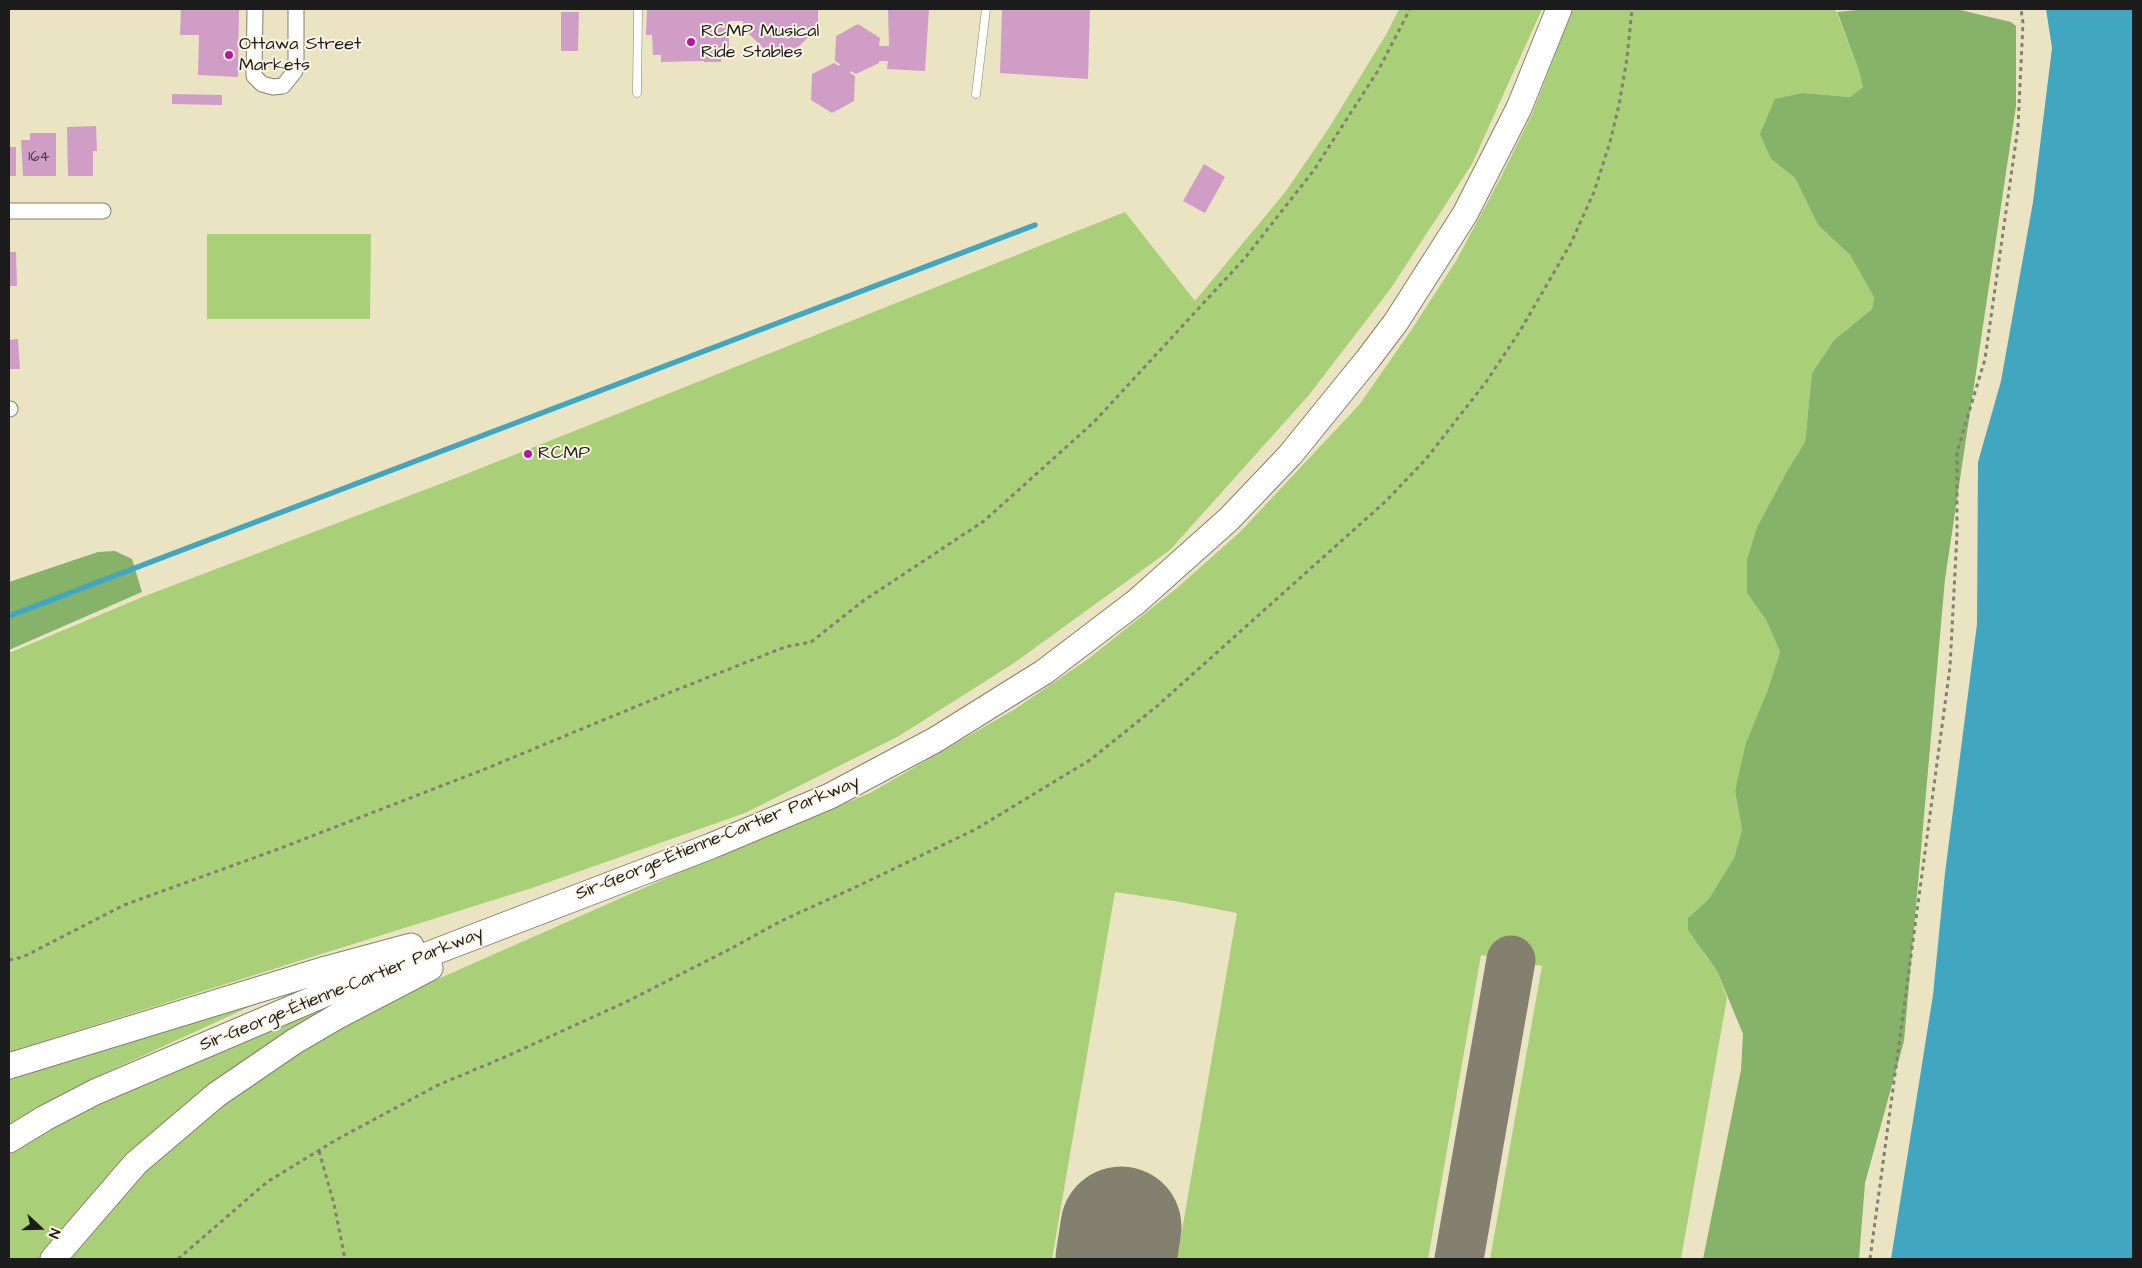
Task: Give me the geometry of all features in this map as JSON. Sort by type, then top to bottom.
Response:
[{"type":"main road","name":"Sir-George-Étienne-Cartier Parkway","points":[[9,1140],[45,1118],[104,1088],[325,994],[711,846],[794,812],[866,778],[967,721],[1044,672],[1136,602],[1201,546],[1229,519],[1300,442],[1396,322],[1465,214],[1487,174],[1520,108],[1559,9]]},
{"type":"main road","points":[[9,1066],[326,968],[527,916]]},
{"type":"main road","points":[[53,1259],[136,1163],[172,1131],[244,1074],[295,1040],[336,1017],[527,916]]},
{"type":"street","points":[[255,9],[254,76],[262,84],[273,87],[283,86],[294,71],[296,61],[296,9]]},
{"type":"street","points":[[9,211],[103,210]]},
{"type":"lane","points":[[637,93],[638,9]]},
{"type":"lane","points":[[976,94],[986,9]]},
{"type":"path","points":[[9,960],[23,957],[124,905],[281,848],[466,776],[776,651],[811,642],[863,601],[984,521],[1094,422],[1245,258],[1314,170],[1379,69],[1410,9]]},
{"type":"path","points":[[1870,1259],[1950,667],[1957,534],[1957,452],[1985,359],[2018,127],[2024,23],[2021,9]]},
{"type":"path","points":[[319,1151],[334,1204],[345,1259]]},
{"type":"green space","points":[[1399,9],[1542,9],[1472,164],[1391,288],[1309,395],[1170,550],[1014,663],[899,736],[745,813],[532,888],[9,1052],[9,653],[145,596],[456,478],[1125,212],[1195,301],[1286,191],[1327,131],[1387,33]]},
{"type":"green space","points":[[1573,9],[1835,9],[1858,68],[1863,87],[1850,97],[1803,93],[1771,159],[1795,178],[1818,225],[1850,255],[1874,297],[1872,309],[1834,340],[1812,373],[1805,442],[1757,527],[1747,559],[1747,593],[1766,620],[1780,652],[1735,791],[1742,830],[1734,858],[1708,900],[1688,919],[1705,955],[1717,971],[1727,998],[1681,1259],[1490,1259],[1542,966],[1481,955],[1428,1259],[1177,1259],[1237,913],[1115,892],[1052,1259],[61,1259],[109,1203],[253,1076],[395,998],[714,857],[870,793],[1015,709],[1088,659],[1177,588],[1240,532],[1359,405],[1410,332],[1456,261],[1500,179],[1532,114]]},
{"type":"green space","points":[[1867,9],[1956,9],[2011,22],[2016,26],[2016,106],[1945,579],[1904,1041],[1865,1183],[1859,1259],[1703,1259],[1741,1070],[1743,1034],[1717,971],[1688,930],[1688,918],[1708,900],[1734,858],[1742,830],[1735,791],[1746,743],[1767,692],[1780,652],[1766,620],[1747,593],[1747,559],[1757,527],[1805,442],[1812,373],[1834,340],[1872,309],[1874,297],[1850,255],[1818,225],[1795,178],[1771,159],[1760,134],[1775,99],[1803,93],[1850,97],[1863,87],[1837,12]]},
{"type":"green space","points":[[207,234],[371,234],[370,319],[207,319]]},
{"type":"green space","points":[[115,551],[132,559],[142,592],[9,650],[9,582],[98,552]]},
{"type":"green space","points":[[260,1002],[92,1079],[9,1127],[9,1073]]},
{"type":"green space","points":[[340,1004],[290,1034],[42,1259],[9,1259],[9,1154],[99,1101],[203,1055]]},
{"type":"water","points":[[2046,9],[2133,9],[2133,1259],[1891,1259],[1933,995],[1945,873],[1977,624],[1978,462],[2001,381],[2033,202],[2052,48]]},
{"type":"building","points":[[181,9],[239,9],[238,77],[198,75],[199,35],[180,35]]},
{"type":"building","name":"RCMP Musical Ride Stables","points":[[647,9],[818,9],[818,28],[796,49],[765,50],[743,28],[743,21],[729,21],[729,55],[721,55],[721,62],[661,62],[661,55],[653,55],[652,35],[646,35]]},
{"type":"building","points":[[888,9],[929,9],[925,71],[887,69],[888,61],[879,61],[879,63],[856,74],[851,71],[850,73],[855,76],[854,101],[832,113],[811,100],[812,74],[834,63],[839,66],[840,64],[835,61],[836,36],[858,24],[880,38],[879,46],[889,46]]},
{"type":"building","points":[[1002,9],[1090,9],[1088,79],[1000,73]]},
{"type":"building","points":[[561,12],[579,12],[578,51],[561,51]]},
{"type":"building","points":[[172,94],[222,95],[222,105],[172,104]]},
{"type":"building","points":[[96,126],[97,151],[93,151],[93,176],[68,176],[67,127]]},
{"type":"building","points":[[30,133],[56,133],[56,176],[23,176],[21,140],[30,140]]},
{"type":"building","points":[[9,147],[16,147],[16,176],[9,176]]},
{"type":"building","points":[[1204,164],[1225,177],[1205,213],[1183,201]]},
{"type":"building","points":[[9,252],[16,252],[17,286],[9,286]]},
{"type":"building","points":[[18,339],[20,369],[9,369],[9,340]]},
{"type":"waterway","points":[[9,616],[1035,225]]},
{"type":"taxiway","points":[[1459,1259],[1511,960]]},
{"type":"runway","points":[[1116,1259],[1121,1227]]},
{"type":"place","name":"RCMP Musical Ride Stables","points":[[691,42]]},
{"type":"place","name":"Ottawa Street Markets","points":[[229,55]]},
{"type":"place","name":"RCMP","points":[[528,454]]}]
